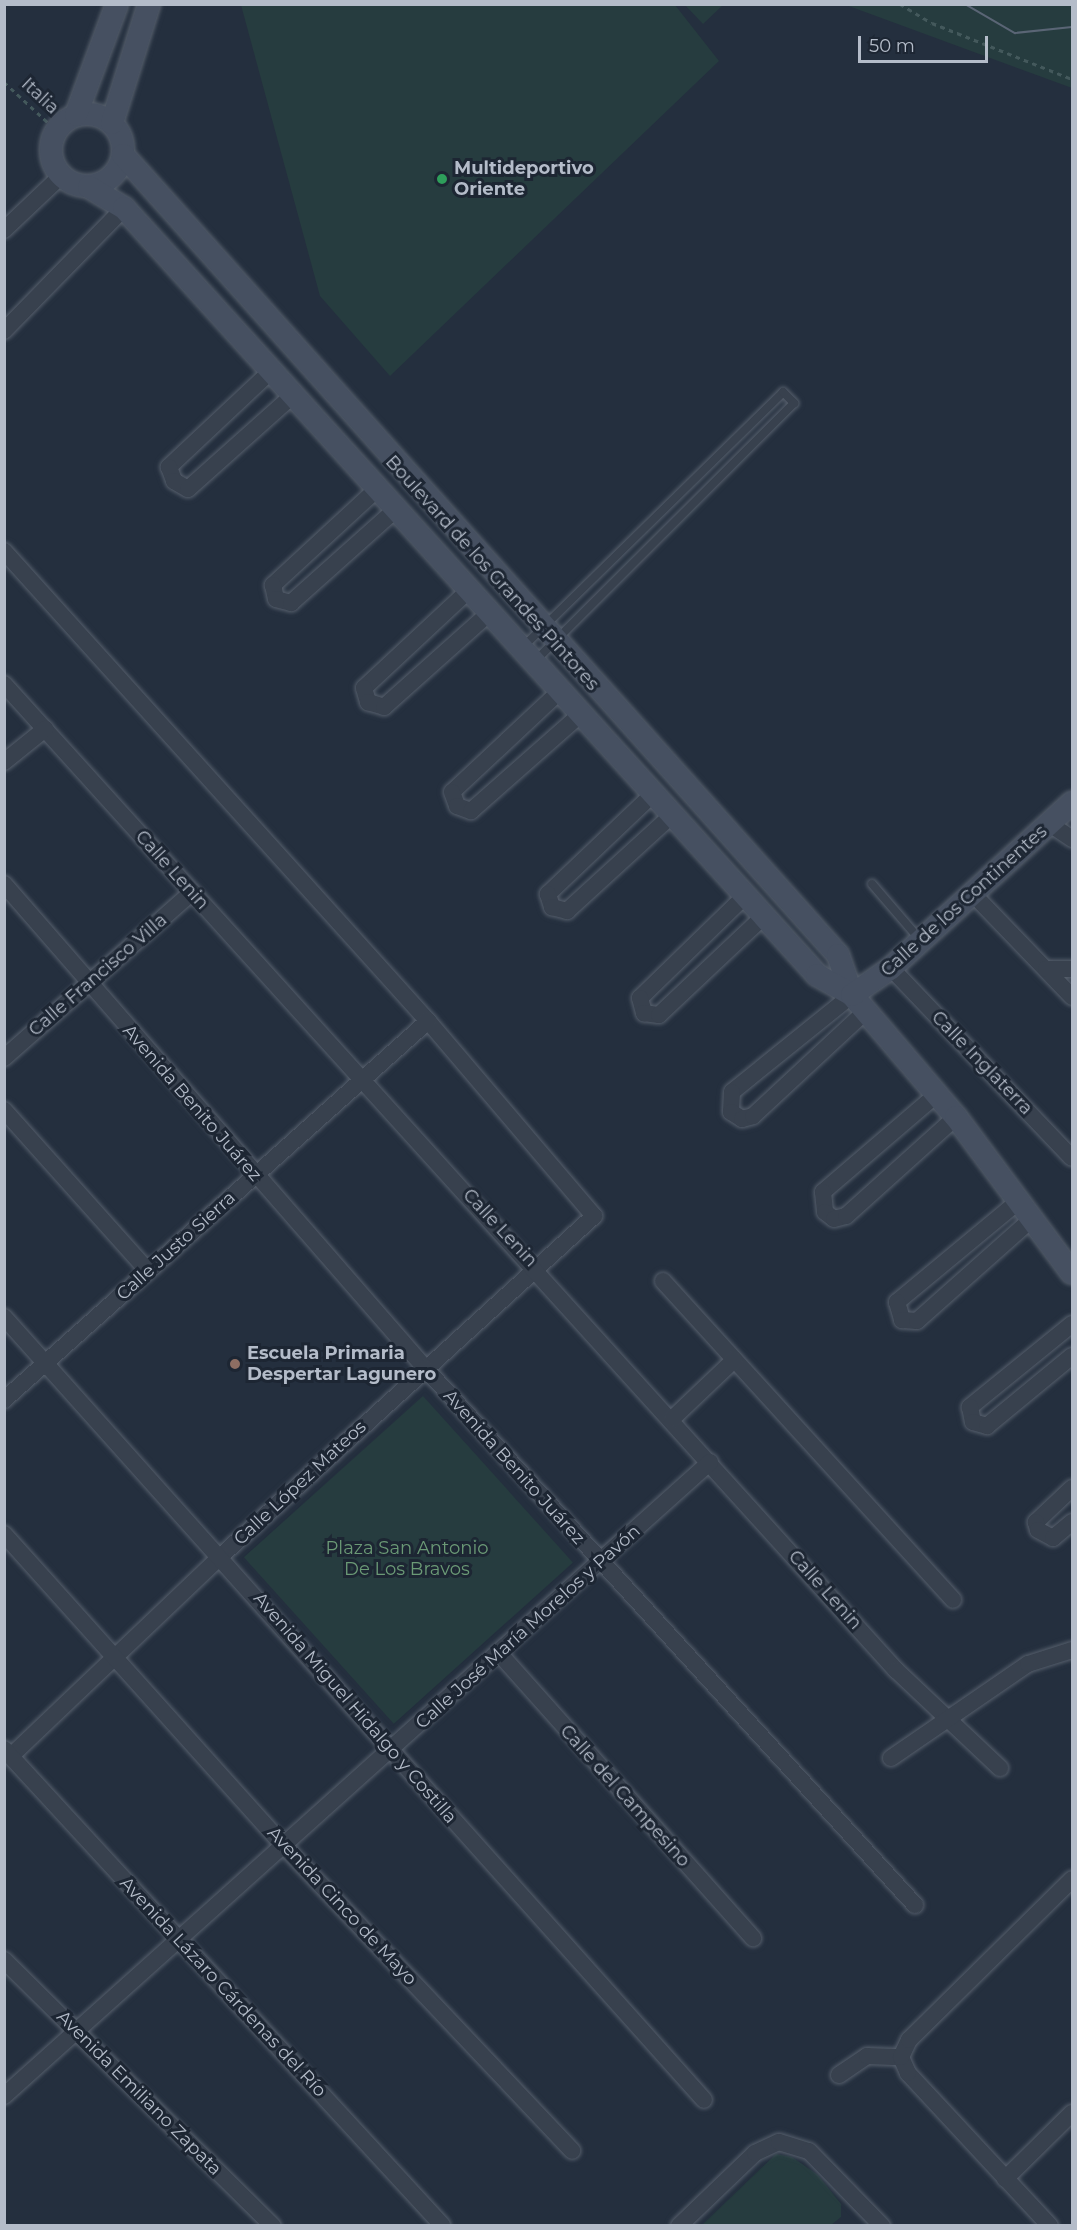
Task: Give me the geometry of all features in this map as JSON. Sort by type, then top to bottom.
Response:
[{"type":"street","points":[[117,4],[76,115],[56,130],[51,154],[61,176],[89,187],[111,177],[123,155],[112,123],[149,4]]},
{"type":"street","points":[[76,115],[95,114],[112,123]]},
{"type":"street","name":"Boulevard de los Grandes Pintores","points":[[123,155],[548,636],[838,955],[859,1003],[956,1117],[1020,1200],[1072,1273]]},
{"type":"street","points":[[4,230],[61,176]]},
{"type":"street","name":"Boulevard de los Grandes Pintores","points":[[89,187],[124,208],[527,656],[553,698],[574,721],[652,795],[817,975],[859,1003]]},
{"type":"street","points":[[4,331],[124,208]]},
{"type":"street","points":[[270,372],[169,467],[174,482],[188,489],[292,396]]},
{"type":"street","points":[[377,489],[273,585],[276,599],[291,603],[395,510]]},
{"type":"street","points":[[4,551],[428,1021]]},
{"type":"street","points":[[468,591],[364,688],[368,702],[384,707],[488,614]]},
{"type":"street","name":"Calle Lenin","points":[[4,684],[537,1268],[942,1718],[1000,1768]]},
{"type":"street","points":[[553,698],[452,792],[457,806],[471,811],[574,721]]},
{"type":"street","points":[[4,762],[45,729]]},
{"type":"street","points":[[652,795],[548,894],[552,907],[567,911],[671,816]]},
{"type":"street","name":"Calle de los Continentes","points":[[859,1003],[891,968],[1072,803]]},
{"type":"street","points":[[1050,824],[1072,839]]},
{"type":"street","name":"Avenida Benito Juárez","points":[[4,885],[88,984],[599,1563],[915,1905]]},
{"type":"street","name":"Calle Francisco Villa","points":[[4,1058],[192,892]]},
{"type":"street","points":[[974,894],[1072,997]]},
{"type":"street","points":[[744,897],[640,998],[644,1013],[659,1015],[763,917]]},
{"type":"street","name":"Calle Inglaterra","points":[[891,968],[1072,1158]]},
{"type":"street","points":[[1046,969],[1072,969]]},
{"type":"street","points":[[859,1003],[753,1116],[742,1119],[731,1112],[732,1092],[859,1003]]},
{"type":"street","name":"Calle Justo Sierra","points":[[4,1400],[428,1021]]},
{"type":"street","name":"Calle López Mateos","points":[[8,1753],[116,1656],[425,1368],[594,1216],[428,1021]]},
{"type":"street","points":[[936,1095],[823,1192],[820,1203],[825,1212],[834,1219],[846,1216],[956,1117]]},
{"type":"street","points":[[4,1110],[148,1271]]},
{"type":"street","points":[[1020,1200],[897,1302],[902,1320],[917,1321],[1033,1218]]},
{"type":"street","points":[[663,1281],[953,1600]]},
{"type":"street","name":"Avenida Miguel Hidalgo y Costilla","points":[[4,1317],[221,1556],[704,2100]]},
{"type":"street","points":[[1072,1324],[970,1407],[973,1422],[987,1426],[1072,1356]]},
{"type":"street","points":[[672,1419],[734,1360]]},
{"type":"street","name":"Calle José María Morelos y Pavón","points":[[4,2096],[181,1941],[710,1462]]},
{"type":"street","points":[[1072,1488],[1036,1522],[1038,1530],[1053,1538],[1072,1522]]},
{"type":"street","name":"Avenida Cinco de Mayo","points":[[4,1534],[116,1656],[285,1847],[572,2151]]},
{"type":"street","points":[[891,1758],[942,1718],[1028,1664],[1072,1650]]},
{"type":"street","name":"Calle del Campesino","points":[[499,1653],[753,1938]]},
{"type":"street","name":"Avenida Lázaro Cárdenas del Río","points":[[8,1753],[442,2225]]},
{"type":"street","points":[[1050,2226],[908,2073],[901,2057],[909,2040],[1072,1879]]},
{"type":"street","name":"Avenida Emiliano Zapata","points":[[4,1960],[273,2226]]},
{"type":"street","points":[[839,2075],[867,2056],[901,2057]]},
{"type":"street","points":[[1005,2179],[1072,2113]]},
{"type":"street","points":[[679,2226],[755,2153],[779,2142],[809,2151],[872,2222]]},
{"type":"lane","points":[[783,392],[794,403],[548,636],[527,656],[783,392]]},
{"type":"lane","points":[[872,884],[921,941]]},
{"type":"path","points":[[900,4],[932,23],[1072,79]]},
{"type":"path","name":"Italia","points":[[4,82],[56,130]]},
{"type":"green space","name":"Multideportivo Oriente","points":[[241,5],[675,5],[719,61],[390,376],[320,296]]},
{"type":"green space","points":[[685,5],[723,5],[703,24]]},
{"type":"green space","points":[[846,5],[1072,5],[1072,88]]},
{"type":"green space","name":"Plaza San Antonio De Los Bravos","points":[[423,1396],[573,1562],[394,1724],[244,1557]]},
{"type":"green space","points":[[776,2154],[792,2157],[818,2175],[841,2204],[841,2217],[831,2225],[702,2225]]},
{"type":"tram line","points":[[965,4],[1015,33],[1072,27]]},
{"type":"place","name":"Multideportivo Oriente","points":[[442,179]]},
{"type":"place","name":"Escuela Primaria Despertar Lagunero","points":[[235,1364]]}]
